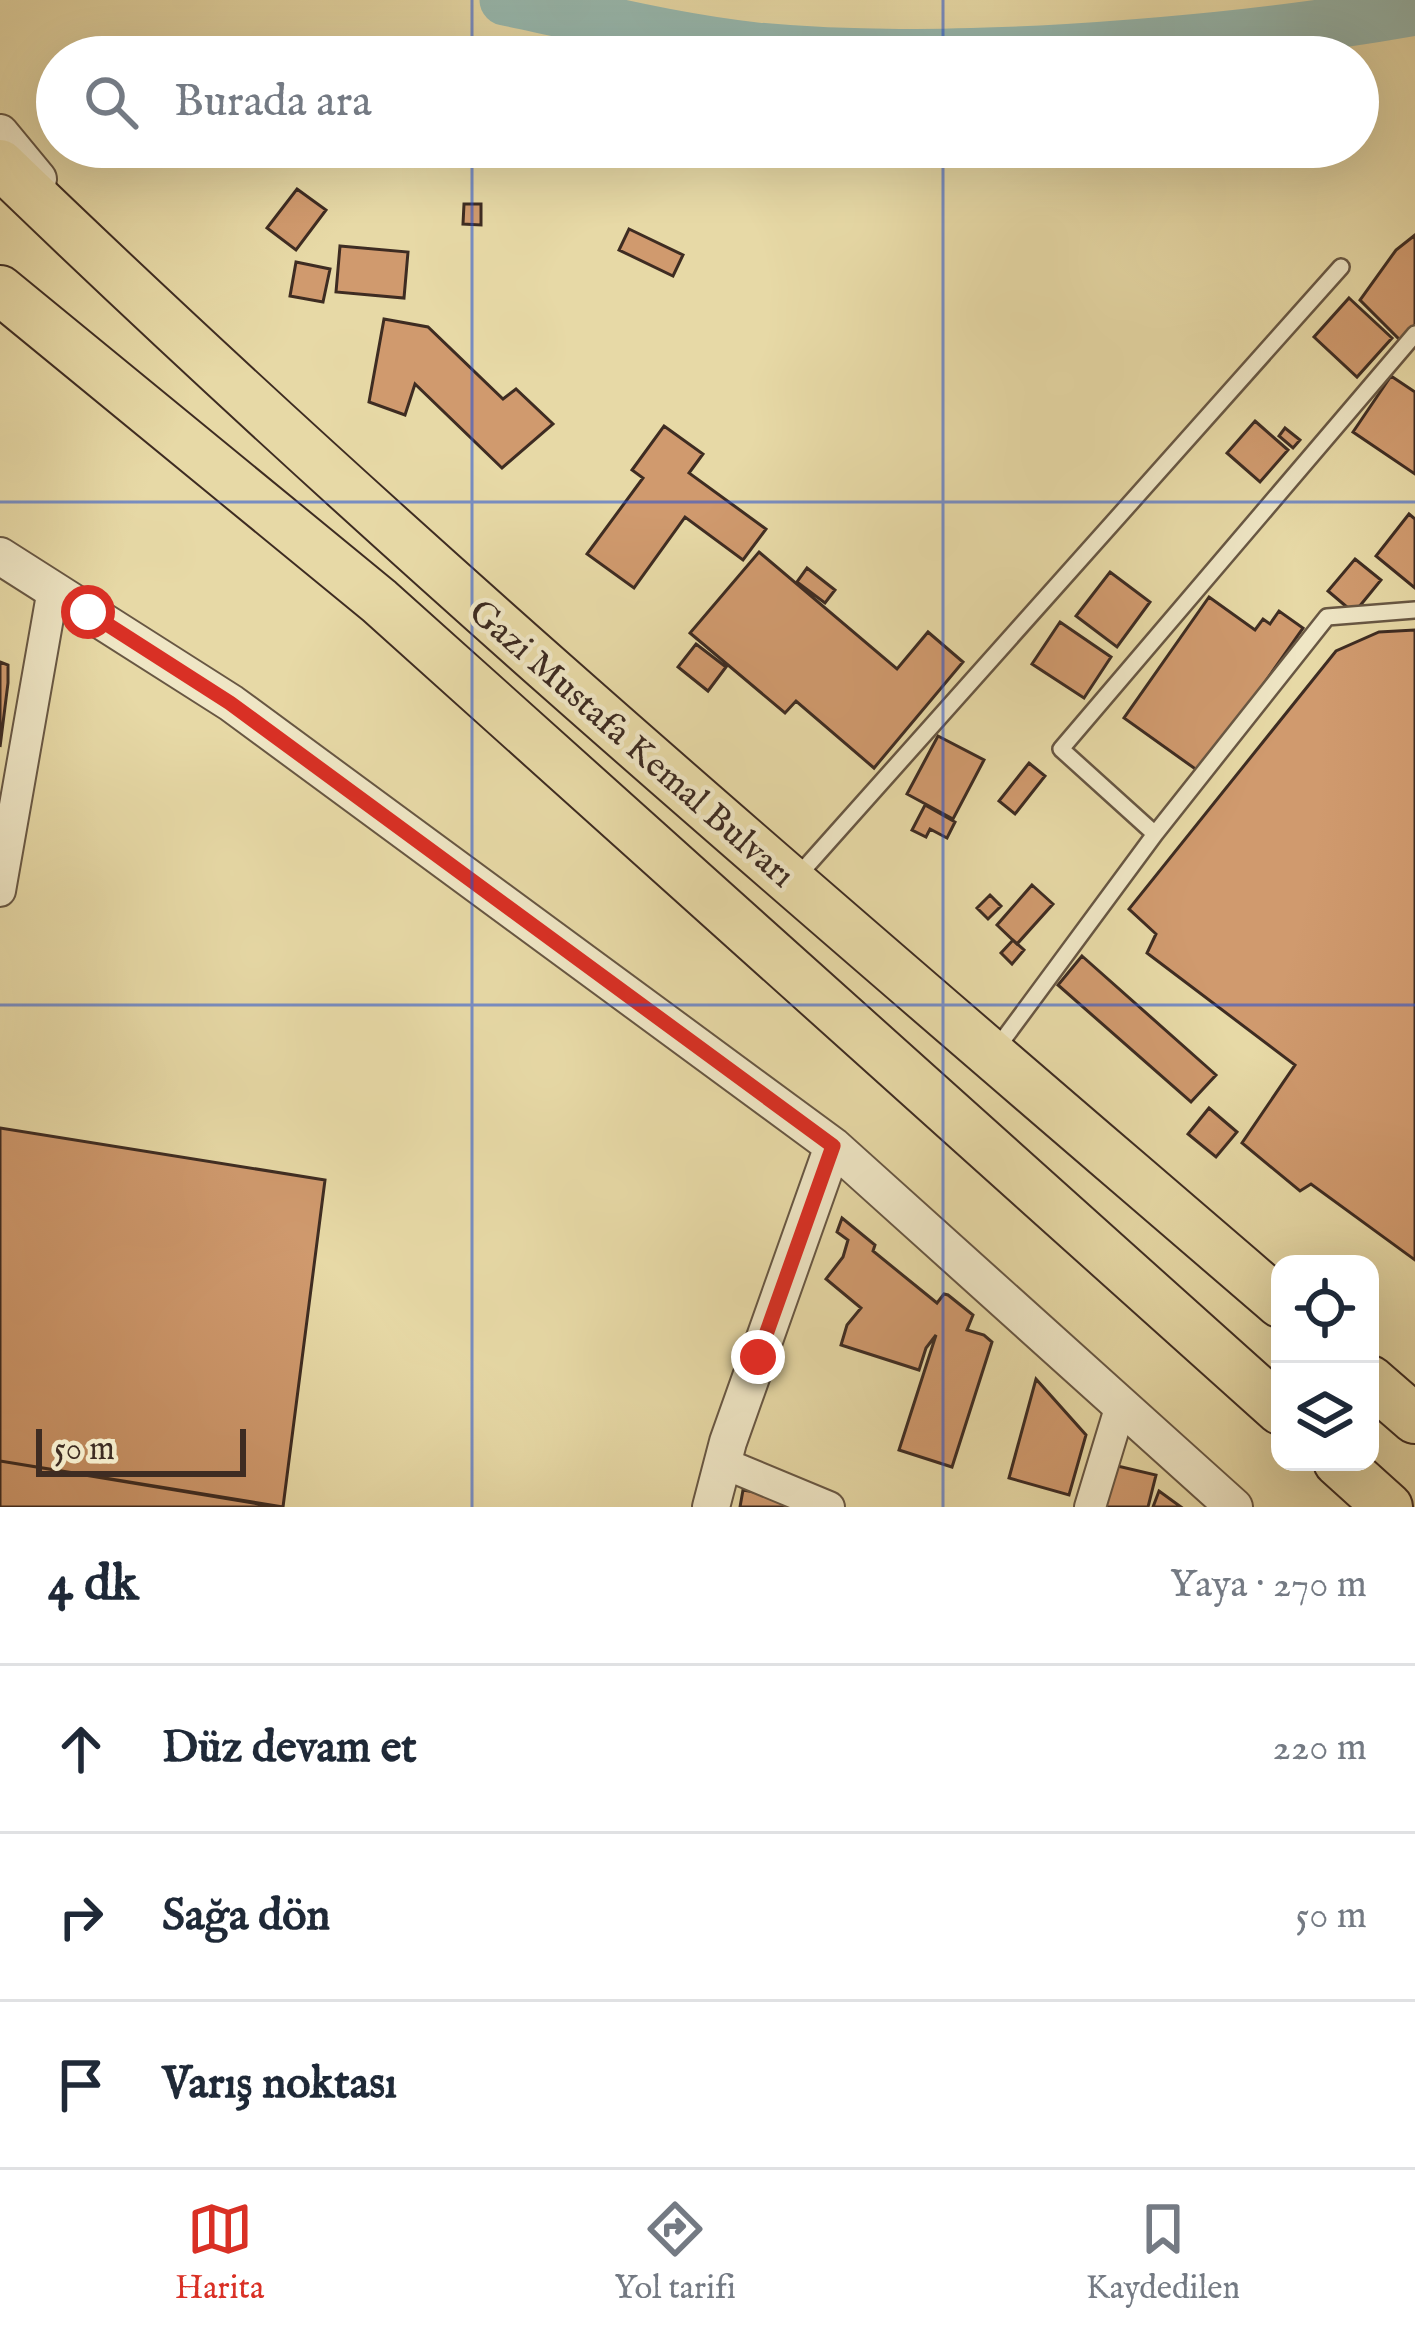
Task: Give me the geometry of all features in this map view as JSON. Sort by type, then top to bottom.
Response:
[{"type":"highway","name":"Gazi Mustafa Kemal Bulvarı","points":[[0,164],[312,459],[1271,1295]]},
{"type":"highway","name":"Gazi Mustafa Kemal Bulvarı","points":[[0,290],[379,601],[1271,1402]]},
{"type":"highway","points":[[1379,1388],[1415,1419]]},
{"type":"highway","points":[[1348,1471],[1388,1507]]},
{"type":"street","points":[[0,133],[128,288]]},
{"type":"street","points":[[0,556],[230,703],[833,1146],[1234,1507]]},
{"type":"street","points":[[0,892],[52,590]]},
{"type":"street","points":[[711,1507],[728,1442],[833,1146]]},
{"type":"street","points":[[1090,1507],[1121,1405]]},
{"type":"street","points":[[723,1463],[829,1507]]},
{"type":"lane","points":[[793,883],[1341,267]]},
{"type":"lane","points":[[1155,834],[1061,749],[1415,334]]},
{"type":"lane","points":[[992,1055],[1155,834],[1327,617],[1415,610]]},
{"type":"building","points":[[297,189],[326,210],[296,250],[267,228]]},
{"type":"building","points":[[464,204],[481,204],[481,225],[463,224]]},
{"type":"building","points":[[629,229],[683,255],[673,276],[619,250]]},
{"type":"building","points":[[1415,235],[1415,325],[1401,341],[1360,300],[1396,250]]},
{"type":"building","points":[[340,246],[408,252],[404,298],[336,292]]},
{"type":"building","points":[[296,262],[330,269],[323,302],[290,296]]},
{"type":"building","points":[[1349,298],[1392,338],[1357,377],[1314,337]]},
{"type":"building","points":[[384,319],[428,327],[503,399],[516,389],[553,424],[502,468],[415,384],[405,415],[369,402]]},
{"type":"building","points":[[1391,376],[1415,392],[1415,474],[1353,432]]},
{"type":"building","points":[[1255,421],[1288,450],[1260,482],[1227,453]]},
{"type":"building","points":[[664,426],[703,454],[689,473],[766,529],[743,560],[685,517],[634,588],[587,554],[643,478],[632,470]]},
{"type":"building","points":[[1285,428],[1300,440],[1293,448],[1279,436]]},
{"type":"building","points":[[1409,514],[1415,519],[1415,588],[1376,556]]},
{"type":"building","points":[[759,552],[897,669],[928,632],[963,662],[874,768],[796,701],[785,713],[690,633]]},
{"type":"building","points":[[1355,559],[1381,580],[1354,613],[1328,591]]},
{"type":"building","points":[[807,568],[835,590],[825,603],[797,582]]},
{"type":"building","points":[[1110,572],[1150,602],[1117,647],[1076,616]]},
{"type":"building","points":[[1209,597],[1255,630],[1263,619],[1270,624],[1279,611],[1303,628],[1201,773],[1124,718]]},
{"type":"building","points":[[1060,622],[1111,657],[1084,698],[1032,664]]},
{"type":"building","points":[[1415,630],[1415,1260],[1311,1184],[1300,1191],[1242,1143],[1295,1065],[1147,953],[1156,934],[1129,909],[1336,651],[1379,632]]},
{"type":"building","points":[[696,644],[726,667],[708,691],[678,667]]},
{"type":"building","points":[[0,662],[8,665],[8,683],[0,747]]},
{"type":"building","points":[[938,736],[984,760],[953,819],[907,794]]},
{"type":"building","points":[[1029,763],[1045,776],[1015,814],[999,801]]},
{"type":"building","points":[[925,805],[955,822],[947,838],[930,829],[926,837],[912,830]]},
{"type":"building","points":[[1032,885],[1053,904],[1017,944],[997,925]]},
{"type":"building","points":[[990,895],[1001,906],[988,919],[977,908]]},
{"type":"building","points":[[1013,940],[1024,950],[1012,964],[1001,953]]},
{"type":"building","points":[[1082,956],[1216,1075],[1191,1102],[1058,985]]},
{"type":"building","points":[[1209,1108],[1237,1132],[1216,1157],[1188,1134]]},
{"type":"building","points":[[0,1128],[325,1180],[283,1507],[0,1461]]},
{"type":"building","points":[[842,1218],[875,1245],[873,1251],[937,1303],[948,1295],[973,1315],[967,1330],[992,1342],[952,1467],[899,1450],[936,1335],[919,1370],[841,1345],[847,1325],[861,1308],[826,1279],[843,1257],[848,1240],[837,1232]]},
{"type":"building","points":[[1036,1379],[1086,1435],[1069,1495],[1009,1478]]},
{"type":"building","points":[[0,1461],[277,1507],[0,1507]]},
{"type":"building","points":[[1109,1464],[1156,1475],[1148,1507],[1097,1507]]},
{"type":"building","points":[[743,1490],[794,1499],[792,1507],[740,1507]]},
{"type":"building","points":[[1159,1491],[1181,1507],[1153,1507]]},
{"type":"waterway","points":[[505,0],[679,36]]},
{"type":"waterway","points":[[1226,36],[1415,10]]},
{"type":"route","points":[[88,612],[230,703],[833,1146],[758,1357]]}]
